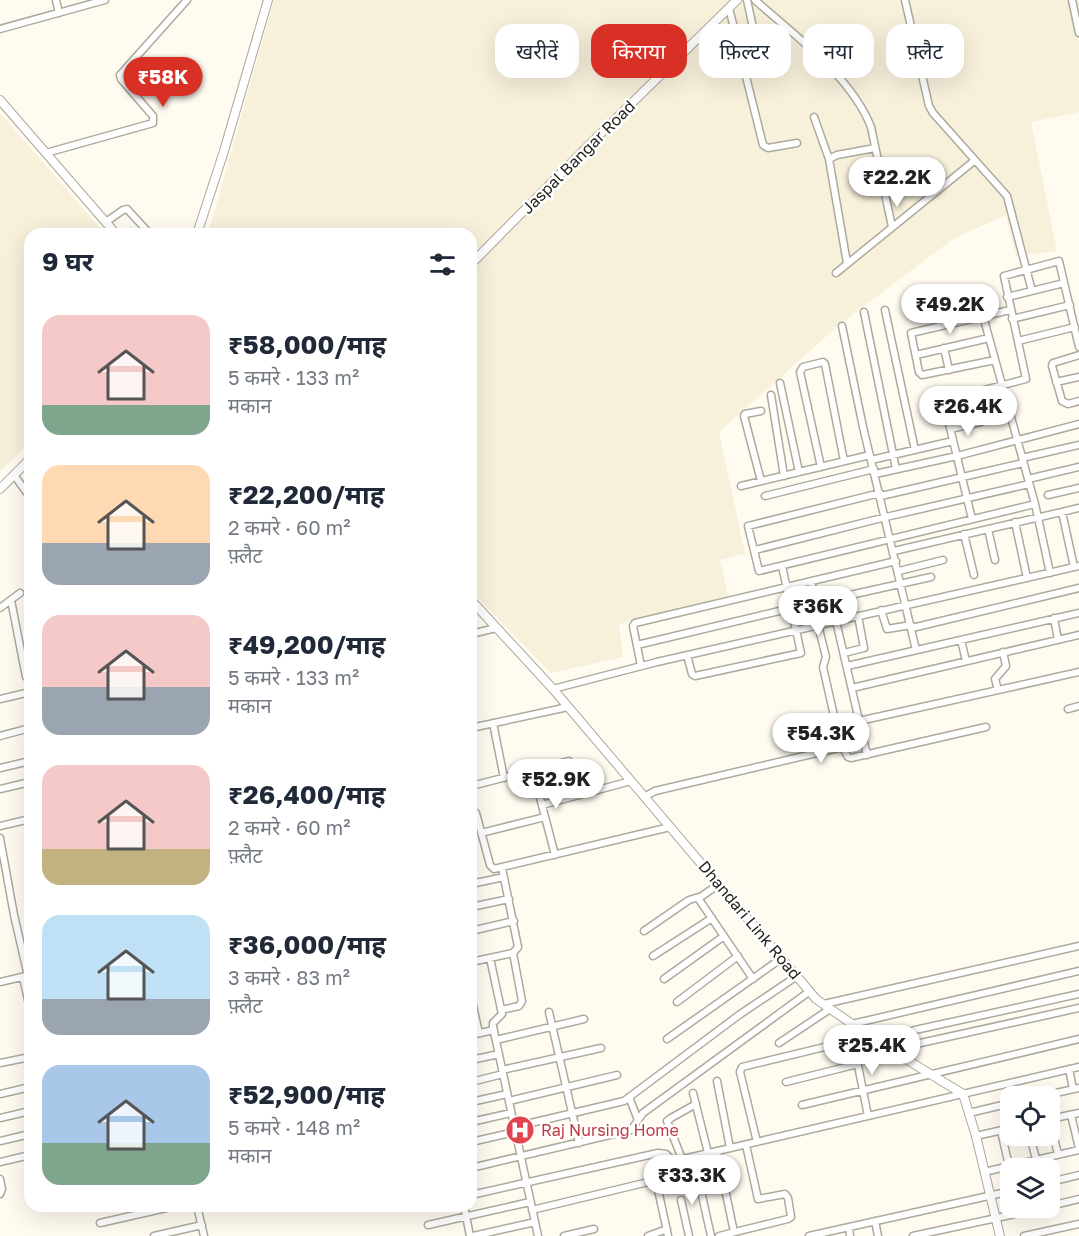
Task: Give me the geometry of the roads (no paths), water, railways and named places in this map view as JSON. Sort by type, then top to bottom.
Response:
[{"type":"street","points":[[56,0],[59,13]]},
{"type":"street","points":[[0,29],[90,2],[105,0]]},
{"type":"street","points":[[46,153],[153,123],[153,116],[120,75],[188,0]]},
{"type":"street","points":[[199,228],[268,0]]},
{"type":"street","name":"Jaspal Bangar Road","points":[[477,258],[737,0]]},
{"type":"street","points":[[747,0],[752,24]]},
{"type":"street","points":[[754,0],[841,80],[868,120],[892,227]]},
{"type":"street","points":[[905,0],[929,106],[974,161],[1007,196],[1032,291]]},
{"type":"street","points":[[1072,0],[1079,33]]},
{"type":"street","points":[[729,8],[763,145],[768,148],[797,143]]},
{"type":"street","points":[[0,101],[111,228]]},
{"type":"street","points":[[814,117],[829,159],[847,263]]},
{"type":"street","points":[[829,159],[837,155],[875,148]]},
{"type":"street","points":[[836,273],[974,161]]},
{"type":"street","points":[[106,222],[127,209],[144,228]]},
{"type":"street","points":[[972,519],[944,406],[946,401],[1026,378],[1004,276],[1059,261],[1070,305],[1076,319],[1075,327],[1079,346]]},
{"type":"street","points":[[1007,297],[1064,284]]},
{"type":"street","points":[[1012,319],[1070,305]]},
{"type":"street","points":[[885,310],[915,450]]},
{"type":"street","points":[[995,360],[922,375],[912,332],[1010,310]]},
{"type":"street","points":[[864,312],[896,469]]},
{"type":"street","points":[[984,316],[1035,504],[1050,573]]},
{"type":"street","points":[[842,326],[861,418],[916,650]]},
{"type":"street","points":[[1018,341],[1075,327]]},
{"type":"street","points":[[916,355],[989,338]]},
{"type":"street","points":[[944,348],[949,370]]},
{"type":"street","points":[[1079,355],[1053,363],[1062,401],[1068,404],[1079,401]]},
{"type":"street","points":[[821,467],[800,372],[803,367],[823,362],[825,364],[844,461]]},
{"type":"street","points":[[1056,382],[1079,377]]},
{"type":"street","points":[[780,382],[799,472]]},
{"type":"street","points":[[771,395],[784,476]]},
{"type":"street","points":[[761,411],[744,416],[761,481]]},
{"type":"street","points":[[950,429],[981,422]]},
{"type":"street","points":[[765,495],[957,456],[1079,424]]},
{"type":"street","points":[[741,486],[844,461],[893,455],[953,441]]},
{"type":"street","points":[[1035,504],[759,571],[748,526],[962,477],[1079,444]]},
{"type":"street","points":[[0,489],[24,465]]},
{"type":"street","points":[[755,550],[968,499],[1079,467]]},
{"type":"street","points":[[14,475],[24,489]]},
{"type":"street","points":[[1048,495],[1079,488]]},
{"type":"street","points":[[894,551],[1079,508]]},
{"type":"street","points":[[553,690],[687,655],[1076,567],[1062,512]]},
{"type":"street","points":[[1015,522],[1027,578]]},
{"type":"street","points":[[988,529],[995,560]]},
{"type":"street","points":[[964,534],[974,575]]},
{"type":"street","points":[[898,571],[943,560]]},
{"type":"street","points":[[641,666],[633,626],[635,623],[896,561]]},
{"type":"street","points":[[687,655],[694,676],[801,652],[782,566]]},
{"type":"street","points":[[811,581],[816,601],[819,602],[931,577]]},
{"type":"street","points":[[881,610],[887,629],[911,626],[1079,588]]},
{"type":"street","points":[[0,608],[21,593]]},
{"type":"street","points":[[10,600],[24,667]]},
{"type":"street","name":"Dhandari Link Road","points":[[477,607],[568,707],[810,991],[827,1007],[852,1024],[963,1094]]},
{"type":"street","points":[[637,645],[792,608]]},
{"type":"street","points":[[847,666],[1079,613]]},
{"type":"street","points":[[844,653],[864,648],[858,616]]},
{"type":"street","points":[[1054,618],[1058,640]]},
{"type":"street","points":[[836,621],[867,755]]},
{"type":"street","points":[[818,625],[826,660],[823,667],[841,747],[849,758],[986,727]]},
{"type":"street","points":[[477,633],[496,628]]},
{"type":"street","points":[[852,688],[1079,635]]},
{"type":"street","points":[[961,640],[966,661]]},
{"type":"street","points":[[998,690],[995,679],[1006,666],[1004,652]]},
{"type":"street","points":[[859,721],[1079,672]]},
{"type":"street","points":[[0,699],[24,694]]},
{"type":"street","points":[[1068,709],[1079,706]]},
{"type":"street","points":[[477,727],[568,707]]},
{"type":"street","points":[[493,723],[504,778]]},
{"type":"street","points":[[0,736],[24,730]]},
{"type":"street","points":[[644,797],[655,791],[841,747]]},
{"type":"street","points":[[477,785],[569,761]]},
{"type":"street","points":[[0,768],[24,762]]},
{"type":"street","points":[[533,771],[555,855]]},
{"type":"street","points":[[542,805],[631,781]]},
{"type":"street","points":[[0,789],[24,783]]},
{"type":"street","points":[[477,817],[492,868],[502,868],[670,826]]},
{"type":"street","points":[[481,832],[545,817]]},
{"type":"street","points":[[0,826],[24,820]]},
{"type":"street","points":[[0,838],[24,962]]},
{"type":"street","points":[[477,961],[513,953],[517,949],[518,942],[502,868]]},
{"type":"street","points":[[477,883],[504,877]]},
{"type":"street","points":[[644,932],[689,900],[698,898],[719,884]]},
{"type":"street","points":[[698,898],[753,979]]},
{"type":"street","points":[[477,906],[509,899]]},
{"type":"street","points":[[653,956],[712,918]]},
{"type":"street","points":[[477,930],[514,921]]},
{"type":"street","points":[[664,979],[724,936]]},
{"type":"street","points":[[779,1043],[827,1007],[1079,946]]},
{"type":"street","points":[[501,1010],[519,1006],[522,1001],[513,953]]},
{"type":"street","points":[[677,1002],[738,956]]},
{"type":"street","points":[[490,958],[501,1010],[500,1017],[493,1023],[494,1030],[538,1236]]},
{"type":"street","points":[[667,1040],[782,958]]},
{"type":"street","points":[[852,1024],[1079,971]]},
{"type":"street","points":[[477,1140],[624,1101],[739,1015],[797,976]]},
{"type":"street","points":[[0,982],[24,977]]},
{"type":"street","points":[[477,1167],[633,1128],[643,1113],[810,991]]},
{"type":"street","points":[[890,1049],[900,1036],[950,1022],[1079,994]]},
{"type":"street","points":[[900,1036],[911,1044],[916,1044],[1079,1008]]},
{"type":"street","points":[[549,1012],[579,1143]]},
{"type":"street","points":[[496,1040],[585,1019]]},
{"type":"street","points":[[477,1024],[479,1033],[494,1030]]},
{"type":"street","points":[[757,1142],[740,1072],[742,1067],[870,1036]]},
{"type":"street","points":[[802,1105],[1079,1039]]},
{"type":"street","points":[[853,1040],[868,1116]]},
{"type":"street","points":[[477,1080],[601,1047]]},
{"type":"street","points":[[477,1059],[499,1054]]},
{"type":"street","points":[[0,1063],[24,1058]]},
{"type":"street","points":[[786,1082],[858,1064]]},
{"type":"street","points":[[674,1162],[1079,1067]]},
{"type":"street","points":[[1060,1092],[1076,1089],[1069,1069]]},
{"type":"street","points":[[477,1101],[567,1087],[617,1075]]},
{"type":"street","points":[[717,1081],[730,1148]]},
{"type":"street","points":[[0,1094],[24,1088]]},
{"type":"street","points":[[693,1093],[708,1154]]},
{"type":"street","points":[[963,1094],[976,1136],[1000,1236]]},
{"type":"street","points":[[629,1097],[638,1120]]},
{"type":"street","points":[[682,1159],[667,1122],[670,1118],[696,1104]]},
{"type":"street","points":[[969,1113],[1000,1106]]},
{"type":"street","points":[[0,1118],[24,1112]]},
{"type":"street","points":[[477,1121],[511,1113]]},
{"type":"street","points":[[1060,1118],[1079,1113]]},
{"type":"street","points":[[1040,1158],[1079,1149],[1071,1114]]},
{"type":"street","points":[[976,1136],[1000,1131]]},
{"type":"street","points":[[0,1141],[24,1135]]},
{"type":"street","points":[[719,1236],[790,1217],[788,1198],[785,1194],[761,1200],[756,1196],[746,1145]]},
{"type":"street","points":[[1056,1146],[1058,1154]]},
{"type":"street","points":[[717,1151],[734,1232]]},
{"type":"street","points":[[477,1194],[658,1153],[666,1154],[674,1162],[674,1174]]},
{"type":"street","points":[[0,1162],[24,1156]]},
{"type":"street","points":[[984,1172],[1000,1168]]},
{"type":"street","points":[[532,1210],[694,1171],[697,1173],[711,1236]]},
{"type":"street","points":[[1060,1180],[1079,1175]]},
{"type":"street","points":[[0,1179],[2,1189],[0,1194]]},
{"type":"street","points":[[648,1236],[668,1232],[656,1180]]},
{"type":"street","points":[[809,1236],[1000,1194]]},
{"type":"street","points":[[1060,1204],[1079,1199]]},
{"type":"street","points":[[681,1200],[689,1236]]},
{"type":"street","points":[[428,1225],[530,1202]]},
{"type":"street","points":[[100,1223],[148,1212]]},
{"type":"street","points":[[199,1212],[204,1236]]},
{"type":"street","points":[[465,1212],[472,1236],[535,1222]]},
{"type":"street","points":[[913,1236],[1000,1217]]},
{"type":"street","points":[[875,1221],[878,1236]]},
{"type":"street","points":[[1024,1236],[1079,1224]]},
{"type":"street","points":[[154,1236],[178,1233],[202,1225]]},
{"type":"street","points":[[849,1227],[850,1236]]},
{"type":"street","points":[[564,1236],[584,1234],[594,1229]]},
{"type":"place","name":"Raj Nursing Home","points":[[520,1130]]}]
